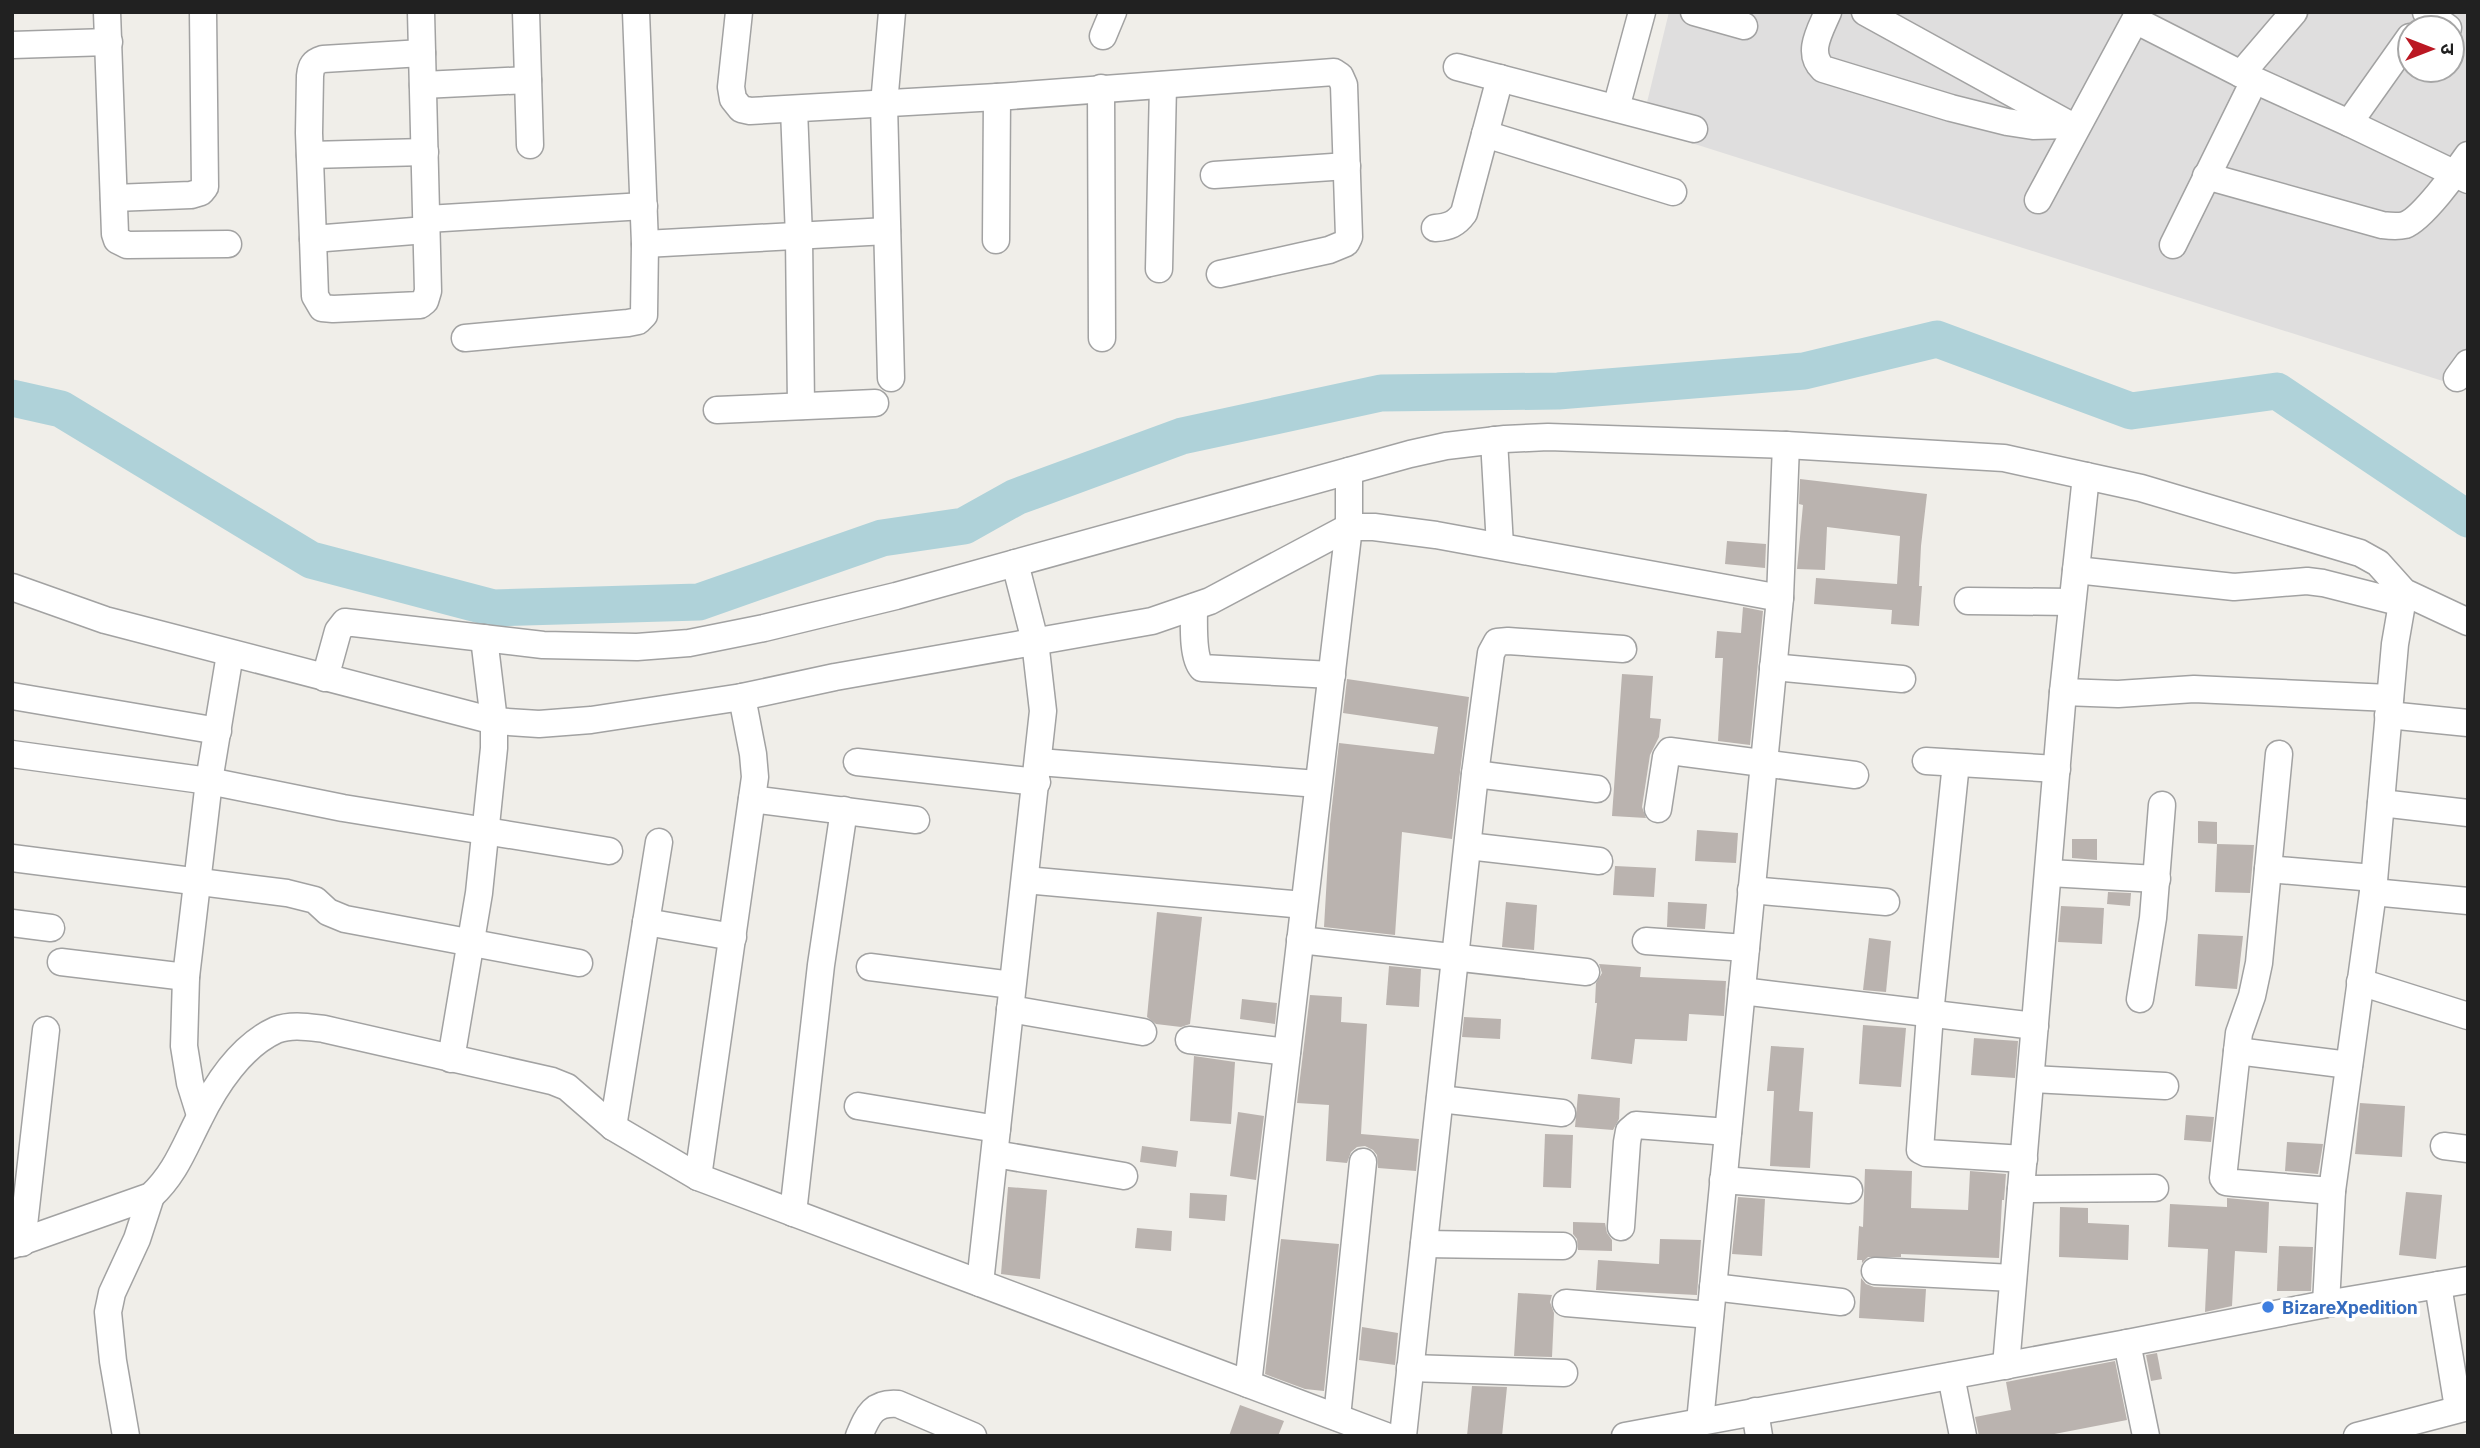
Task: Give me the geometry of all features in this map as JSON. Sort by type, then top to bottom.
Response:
[{"type":"street","points":[[107,12],[115,234],[122,243],[228,244]]},
{"type":"street","points":[[114,198],[191,194],[201,192],[205,187],[203,12]]},
{"type":"street","points":[[421,12],[425,152],[427,296],[420,305],[333,309],[322,307],[315,296],[310,155],[311,67],[316,61],[323,59],[422,53]]},
{"type":"street","points":[[526,12],[530,145]]},
{"type":"street","points":[[466,338],[638,321],[643,316],[645,244],[636,12]]},
{"type":"street","points":[[739,12],[731,87],[733,99],[741,109],[750,111],[997,97],[1334,72],[1340,76],[1344,85],[1349,237],[1346,243],[1329,250],[1220,274]]},
{"type":"street","points":[[891,378],[884,104],[892,12]]},
{"type":"street","points":[[1616,108],[1642,12]]},
{"type":"street","points":[[1694,12],[1744,26]]},
{"type":"street","points":[[1828,12],[1814,47],[1814,56],[1823,69],[2007,122],[2033,126],[2073,126]]},
{"type":"street","points":[[1866,12],[2073,126]]},
{"type":"street","points":[[2173,245],[2206,176],[2247,77],[2294,12]]},
{"type":"street","points":[[2038,200],[2128,16],[2247,77],[2463,170],[2416,218],[2407,224],[2395,226],[2382,225],[2206,176]]},
{"type":"street","points":[[12,45],[109,42]]},
{"type":"street","points":[[2349,123],[2396,57]]},
{"type":"street","points":[[1457,67],[1694,129]]},
{"type":"street","points":[[1435,228],[1457,223],[1464,213],[1500,78]]},
{"type":"street","points":[[423,85],[528,80]]},
{"type":"street","points":[[1159,269],[1163,85]]},
{"type":"street","points":[[1101,88],[1102,338]]},
{"type":"street","points":[[996,240],[997,97]]},
{"type":"street","points":[[794,109],[801,406]]},
{"type":"street","points":[[1485,134],[1673,192]]},
{"type":"street","points":[[310,155],[425,152]]},
{"type":"street","points":[[1214,175],[1347,166]]},
{"type":"street","points":[[313,239],[426,224],[644,206]]},
{"type":"street","points":[[645,244],[887,231]]},
{"type":"street","points":[[717,410],[875,403]]},
{"type":"street","points":[[325,678],[338,631],[345,622],[584,647],[689,643],[896,596],[1446,446],[1494,440],[1548,437],[1786,444],[2004,458],[2141,488],[2360,553],[2378,563],[2402,598],[2373,885],[2332,1191],[2326,1304]]},
{"type":"street","points":[[1494,440],[1500,546]]},
{"type":"street","points":[[1700,1422],[1780,598],[1786,444]]},
{"type":"street","points":[[1248,1384],[1349,527],[1349,471]]},
{"type":"street","points":[[2006,1366],[2063,692],[2086,475]]},
{"type":"street","points":[[12,587],[105,620],[230,654],[494,721],[539,724],[591,720],[742,697],[835,677],[1152,621],[1210,601],[1349,527],[1374,527],[1500,546],[1780,598]]},
{"type":"street","points":[[979,1283],[1043,711],[1035,641],[1015,563]]},
{"type":"street","points":[[2076,570],[2225,586],[2307,581],[2402,598],[2468,622]]},
{"type":"street","points":[[1968,601],[2072,602]]},
{"type":"street","points":[[1194,607],[1196,652],[1198,664],[1202,668],[1332,675]]},
{"type":"street","points":[[451,1059],[471,943],[494,748],[494,721],[484,638]]},
{"type":"street","points":[[1403,1436],[1475,774],[1491,653],[1497,642],[1508,641],[1623,649]]},
{"type":"street","points":[[201,1115],[190,1083],[184,1046],[186,977],[209,781],[230,654]]},
{"type":"street","points":[[1773,667],[1902,679]]},
{"type":"street","points":[[2063,692],[2118,694],[2194,689],[2389,706],[2468,723]]},
{"type":"street","points":[[12,696],[218,732]]},
{"type":"street","points":[[698,1177],[755,777],[742,697]]},
{"type":"street","points":[[1658,808],[1666,757],[1670,751],[1855,775]]},
{"type":"street","points":[[12,754],[209,781],[343,808],[609,851]]},
{"type":"street","points":[[2279,754],[2257,979],[2243,1018],[2236,1051],[2223,1178],[2226,1182],[2332,1191]]},
{"type":"street","points":[[1926,761],[2057,769]]},
{"type":"street","points":[[858,762],[1318,784]]},
{"type":"street","points":[[1956,763],[1930,1014],[1920,1150],[1926,1153],[2024,1159]]},
{"type":"street","points":[[1475,774],[1597,789]]},
{"type":"street","points":[[752,799],[916,820]]},
{"type":"street","points":[[2381,803],[2468,813]]},
{"type":"street","points":[[2140,999],[2153,918],[2162,805]]},
{"type":"street","points":[[793,1213],[821,965],[844,810]]},
{"type":"street","points":[[613,1127],[659,842]]},
{"type":"street","points":[[1468,846],[1599,861]]},
{"type":"street","points":[[12,858],[287,893],[315,900],[328,912],[345,919],[579,963]]},
{"type":"street","points":[[2268,869],[2468,901]]},
{"type":"street","points":[[2049,873],[2157,879]]},
{"type":"street","points":[[1026,880],[1304,905]]},
{"type":"street","points":[[1751,890],[1886,902]]},
{"type":"street","points":[[646,922],[733,937]]},
{"type":"street","points":[[12,923],[51,928]]},
{"type":"street","points":[[1300,940],[1586,972]]},
{"type":"street","points":[[1646,941],[1745,948]]},
{"type":"street","points":[[61,962],[186,977]]},
{"type":"street","points":[[870,967],[1011,997],[1143,1032]]},
{"type":"street","points":[[2360,982],[2468,1016]]},
{"type":"street","points":[[1741,991],[2035,1027]]},
{"type":"street","points":[[46,1030],[17,1244],[150,1196],[166,1182],[218,1086],[243,1053],[277,1029],[301,1026],[324,1029],[534,1076],[567,1087],[613,1127],[698,1177],[1386,1436]]},
{"type":"street","points":[[1189,1040],[1287,1052]]},
{"type":"street","points":[[2236,1051],[2349,1065]]},
{"type":"street","points":[[2031,1079],[2165,1086]]},
{"type":"street","points":[[1440,1099],[1562,1113]]},
{"type":"street","points":[[858,1106],[1124,1176]]},
{"type":"street","points":[[1621,1227],[1629,1131],[1636,1125],[1728,1132]]},
{"type":"street","points":[[1337,1417],[1363,1162]]},
{"type":"street","points":[[1723,1180],[1850,1190]]},
{"type":"street","points":[[2021,1189],[2155,1188]]},
{"type":"street","points":[[126,1436],[108,1312],[112,1293],[137,1239],[150,1196]]},
{"type":"street","points":[[1424,1244],[1563,1246]]},
{"type":"street","points":[[1875,1271],[2014,1278]]},
{"type":"street","points":[[1625,1436],[1700,1422],[1757,1424],[1951,1376],[2326,1304],[2468,1280]]},
{"type":"street","points":[[2357,1436],[2463,1407],[2438,1285]]},
{"type":"street","points":[[1713,1287],[1841,1302]]},
{"type":"street","points":[[1566,1303],[1710,1314]]},
{"type":"street","points":[[2127,1343],[2146,1436]]},
{"type":"street","points":[[1410,1368],[1564,1373]]},
{"type":"street","points":[[1951,1376],[1963,1436]]},
{"type":"street","points":[[859,1436],[866,1419],[876,1407],[886,1403],[898,1404],[973,1436]]},
{"type":"shaded area","points":[[1669,12],[2468,12],[2468,389],[1641,127]]},
{"type":"building","points":[[1800,479],[1927,494],[1921,546],[1919,626],[1891,624],[1892,610],[1814,604],[1816,578],[1897,584],[1900,536],[1827,527],[1825,570],[1797,569],[1803,505],[1799,504]]},
{"type":"building","points":[[1727,541],[1766,544],[1765,568],[1725,564]]},
{"type":"building","points":[[1743,607],[1763,611],[1750,745],[1718,741],[1723,658],[1715,658],[1717,631],[1741,633]]},
{"type":"building","points":[[1622,674],[1653,676],[1650,718],[1661,719],[1659,737],[1650,755],[1642,807],[1646,818],[1612,816]]},
{"type":"building","points":[[1347,679],[1469,697],[1452,839],[1402,832],[1395,935],[1324,927],[1330,824],[1339,743],[1434,754],[1438,727],[1343,713]]},
{"type":"building","points":[[2198,821],[2217,822],[2217,844],[2198,843]]},
{"type":"building","points":[[1697,830],[1738,833],[1736,863],[1695,861]]},
{"type":"building","points":[[2072,839],[2097,839],[2097,860],[2072,858]]},
{"type":"building","points":[[2217,844],[2254,845],[2250,893],[2215,892]]},
{"type":"building","points":[[1615,866],[1656,868],[1654,897],[1613,895]]},
{"type":"building","points":[[2108,892],[2131,893],[2130,906],[2107,904]]},
{"type":"building","points":[[1506,902],[1537,905],[1534,950],[1502,947]]},
{"type":"building","points":[[1668,902],[1707,904],[1705,929],[1667,927]]},
{"type":"building","points":[[2061,906],[2104,908],[2102,944],[2058,942]]},
{"type":"building","points":[[1157,912],[1202,917],[1190,1024],[1181,1027],[1156,1024],[1147,1017]]},
{"type":"building","points":[[2198,934],[2243,936],[2237,989],[2195,986]]},
{"type":"building","points":[[1869,938],[1891,941],[1886,992],[1863,990]]},
{"type":"building","points":[[1599,964],[1641,967],[1640,977],[1726,981],[1724,1016],[1689,1014],[1687,1041],[1635,1039],[1632,1064],[1591,1059],[1597,1003],[1596,983],[1602,973]]},
{"type":"building","points":[[1389,966],[1421,969],[1419,1007],[1386,1005]]},
{"type":"building","points":[[1310,995],[1342,997],[1341,1022],[1367,1024],[1361,1134],[1419,1139],[1416,1171],[1378,1168],[1377,1155],[1365,1146],[1357,1147],[1351,1152],[1347,1163],[1326,1161],[1329,1105],[1297,1103]]},
{"type":"building","points":[[1242,999],[1277,1003],[1275,1024],[1240,1019]]},
{"type":"building","points":[[1464,1017],[1501,1019],[1500,1039],[1462,1037]]},
{"type":"building","points":[[1863,1025],[1906,1028],[1901,1087],[1859,1084]]},
{"type":"building","points":[[1974,1038],[2018,1041],[2015,1078],[1971,1075]]},
{"type":"building","points":[[1771,1046],[1804,1048],[1799,1111],[1813,1112],[1810,1168],[1770,1166],[1774,1091],[1767,1091]]},
{"type":"building","points":[[1194,1056],[1235,1062],[1231,1124],[1190,1121]]},
{"type":"building","points":[[1578,1094],[1620,1098],[1619,1119],[1613,1130],[1575,1127]]},
{"type":"building","points":[[2360,1103],[2405,1106],[2402,1157],[2355,1154]]},
{"type":"building","points":[[1238,1112],[1264,1116],[1256,1180],[1230,1176]]},
{"type":"building","points":[[2186,1115],[2214,1117],[2211,1142],[2184,1140]]},
{"type":"building","points":[[1545,1134],[1573,1135],[1571,1188],[1543,1187]]},
{"type":"building","points":[[2287,1142],[2323,1144],[2318,1174],[2285,1171]]},
{"type":"building","points":[[1142,1146],[1178,1151],[1176,1167],[1140,1162]]},
{"type":"building","points":[[1865,1169],[1912,1171],[1911,1208],[1968,1210],[1970,1171],[2006,1174],[1999,1258],[1901,1254],[1901,1257],[1868,1257],[1862,1263],[1862,1260],[1857,1260],[1859,1226],[1863,1227]]},
{"type":"building","points":[[1008,1187],[1047,1190],[1040,1279],[1001,1274]]},
{"type":"building","points":[[2406,1192],[2442,1195],[2436,1259],[2399,1255]]},
{"type":"building","points":[[1190,1193],[1227,1195],[1225,1221],[1189,1218]]},
{"type":"building","points":[[1738,1197],[1765,1199],[1762,1256],[1732,1254]]},
{"type":"building","points":[[2227,1198],[2269,1202],[2267,1253],[2235,1251],[2232,1306],[2205,1312],[2208,1249],[2168,1247],[2170,1204],[2227,1207]]},
{"type":"building","points":[[2060,1207],[2088,1208],[2088,1223],[2129,1225],[2128,1260],[2059,1257]]},
{"type":"building","points":[[1573,1222],[1605,1223],[1612,1240],[1612,1251],[1578,1250],[1577,1239],[1573,1234]]},
{"type":"building","points":[[1137,1228],[1172,1231],[1171,1251],[1135,1248]]},
{"type":"building","points":[[1281,1239],[1339,1244],[1324,1391],[1305,1389],[1265,1374]]},
{"type":"building","points":[[1660,1239],[1701,1240],[1697,1295],[1596,1290],[1598,1260],[1659,1264]]},
{"type":"building","points":[[2279,1246],[2313,1247],[2311,1291],[2277,1291]]},
{"type":"building","points":[[1861,1278],[1874,1287],[1926,1289],[1924,1322],[1859,1318]]},
{"type":"building","points":[[1518,1293],[1552,1295],[1552,1357],[1514,1356]]},
{"type":"building","points":[[1362,1327],[1398,1333],[1395,1365],[1359,1360]]},
{"type":"building","points":[[2157,1353],[2162,1379],[2151,1381],[2146,1355]]},
{"type":"building","points":[[2115,1361],[2127,1420],[2044,1436],[1979,1436],[1975,1417],[2011,1410],[2006,1382]]},
{"type":"building","points":[[1472,1386],[1507,1387],[1502,1436],[1467,1436]]},
{"type":"building","points":[[1240,1405],[1284,1421],[1278,1436],[1229,1436]]},
{"type":"waterway","points":[[12,398],[61,409],[311,560],[493,608],[699,602],[882,538],[964,526],[1016,497],[1182,436],[1381,393],[1558,391],[1804,371],[1937,339],[2131,411],[2277,391],[2468,519]]},
{"type":"place","name":"BizareXpedition","points":[[2268,1307]]}]
